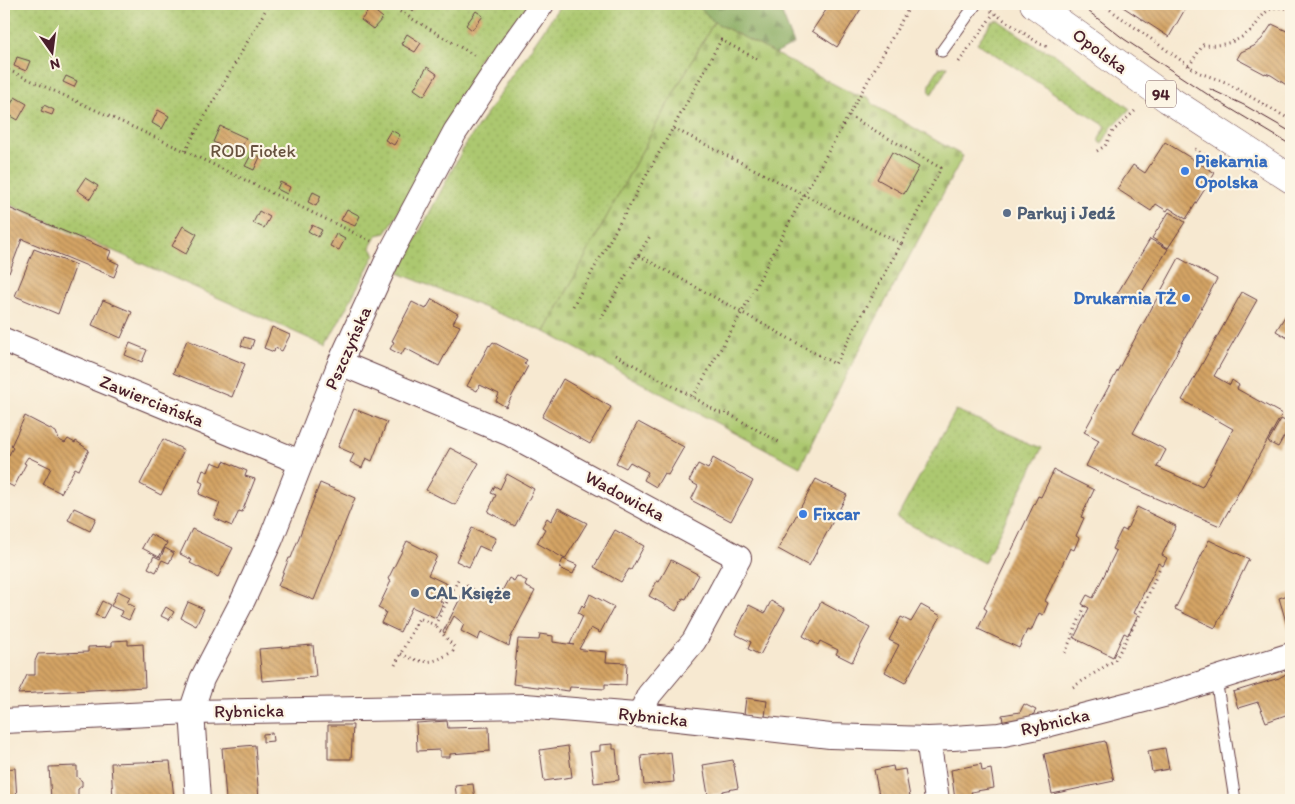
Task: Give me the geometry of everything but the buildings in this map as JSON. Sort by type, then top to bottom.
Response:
[{"type":"main road","name":"Opolska","points":[[1034,4],[1168,99],[1291,179]]},
{"type":"street","name":"Pszczyńska","points":[[192,712],[202,679],[247,592],[340,362],[391,252],[455,132],[542,4]]},
{"type":"street","name":"Zawierciańska","points":[[4,340],[300,462]]},
{"type":"street","name":"Wadowicka","points":[[340,362],[510,434],[739,558],[694,641],[649,696],[644,706],[643,715]]},
{"type":"street","name":"Rybnicka","points":[[4,721],[192,712],[525,706],[643,715],[830,736],[902,732],[928,739],[999,735],[1044,726],[1164,695],[1291,655]]},
{"type":"street","points":[[192,712],[198,800]]},
{"type":"street","points":[[928,739],[937,800]]},
{"type":"lane","points":[[942,51],[976,4]]},
{"type":"lane","points":[[1216,679],[1235,800]]},
{"type":"path","points":[[185,151],[269,4]]},
{"type":"path","points":[[387,4],[480,58]]},
{"type":"path","points":[[693,397],[912,4]]},
{"type":"path","points":[[1102,4],[1200,73],[1225,82],[1291,120]]},
{"type":"path","points":[[1189,66],[1203,45],[1220,46],[1245,36],[1254,27],[1265,10],[1272,6],[1291,10]]},
{"type":"path","points":[[959,62],[994,13]]},
{"type":"path","points":[[573,306],[721,40],[757,58]]},
{"type":"path","points":[[4,68],[185,151],[391,252]]},
{"type":"path","points":[[1097,151],[1106,146],[1113,131],[1138,109]]},
{"type":"path","points":[[638,255],[835,364],[941,168],[849,116]]},
{"type":"path","points":[[673,128],[901,244]]},
{"type":"path","points":[[600,320],[650,236]]},
{"type":"path","points":[[614,355],[720,413],[727,413],[779,442]]},
{"type":"path","points":[[1073,687],[1114,660],[1139,616],[1161,565]]},
{"type":"path","points":[[435,625],[459,578]]},
{"type":"path","points":[[1065,653],[1085,606]]},
{"type":"path","points":[[395,666],[401,654],[419,618],[435,625],[454,647],[453,651],[437,661],[428,663],[401,654]]},
{"type":"green space","name":"ROD Fiołek","points":[[4,4],[529,4],[494,52],[483,53],[477,62],[480,73],[386,233],[377,235],[370,247],[375,254],[326,346],[4,202]]},
{"type":"green space","points":[[561,4],[729,4],[714,22],[657,123],[545,332],[398,273],[464,147]]},
{"type":"green space","points":[[696,4],[782,4],[781,11],[794,44],[775,54],[714,22]]},
{"type":"green space","points":[[998,20],[1037,47],[1053,53],[1130,109],[1111,128],[1102,144],[1099,142],[1099,139],[1106,126],[977,43],[992,22]]},
{"type":"green space","points":[[714,22],[853,94],[868,97],[874,105],[963,156],[852,364],[800,467],[545,332],[657,123]]},
{"type":"green space","points":[[948,66],[931,95],[929,88],[933,78],[939,68]]},
{"type":"green space","points":[[956,410],[1042,448],[984,563],[897,518]]},
{"type":"tram line","points":[[1079,4],[1124,39],[1216,100],[1291,145]]},
{"type":"tram line","points":[[1210,89],[1244,105],[1291,132]]},
{"type":"place","name":"Piekarnia Opolska","points":[[1185,171]]},
{"type":"place","name":"Parkuj i Jedź","points":[[1007,213]]},
{"type":"place","name":"Drukarnia TŻ","points":[[1186,298]]},
{"type":"place","name":"Fixcar","points":[[803,514]]},
{"type":"place","name":"CAL Księże","points":[[415,593]]}]
